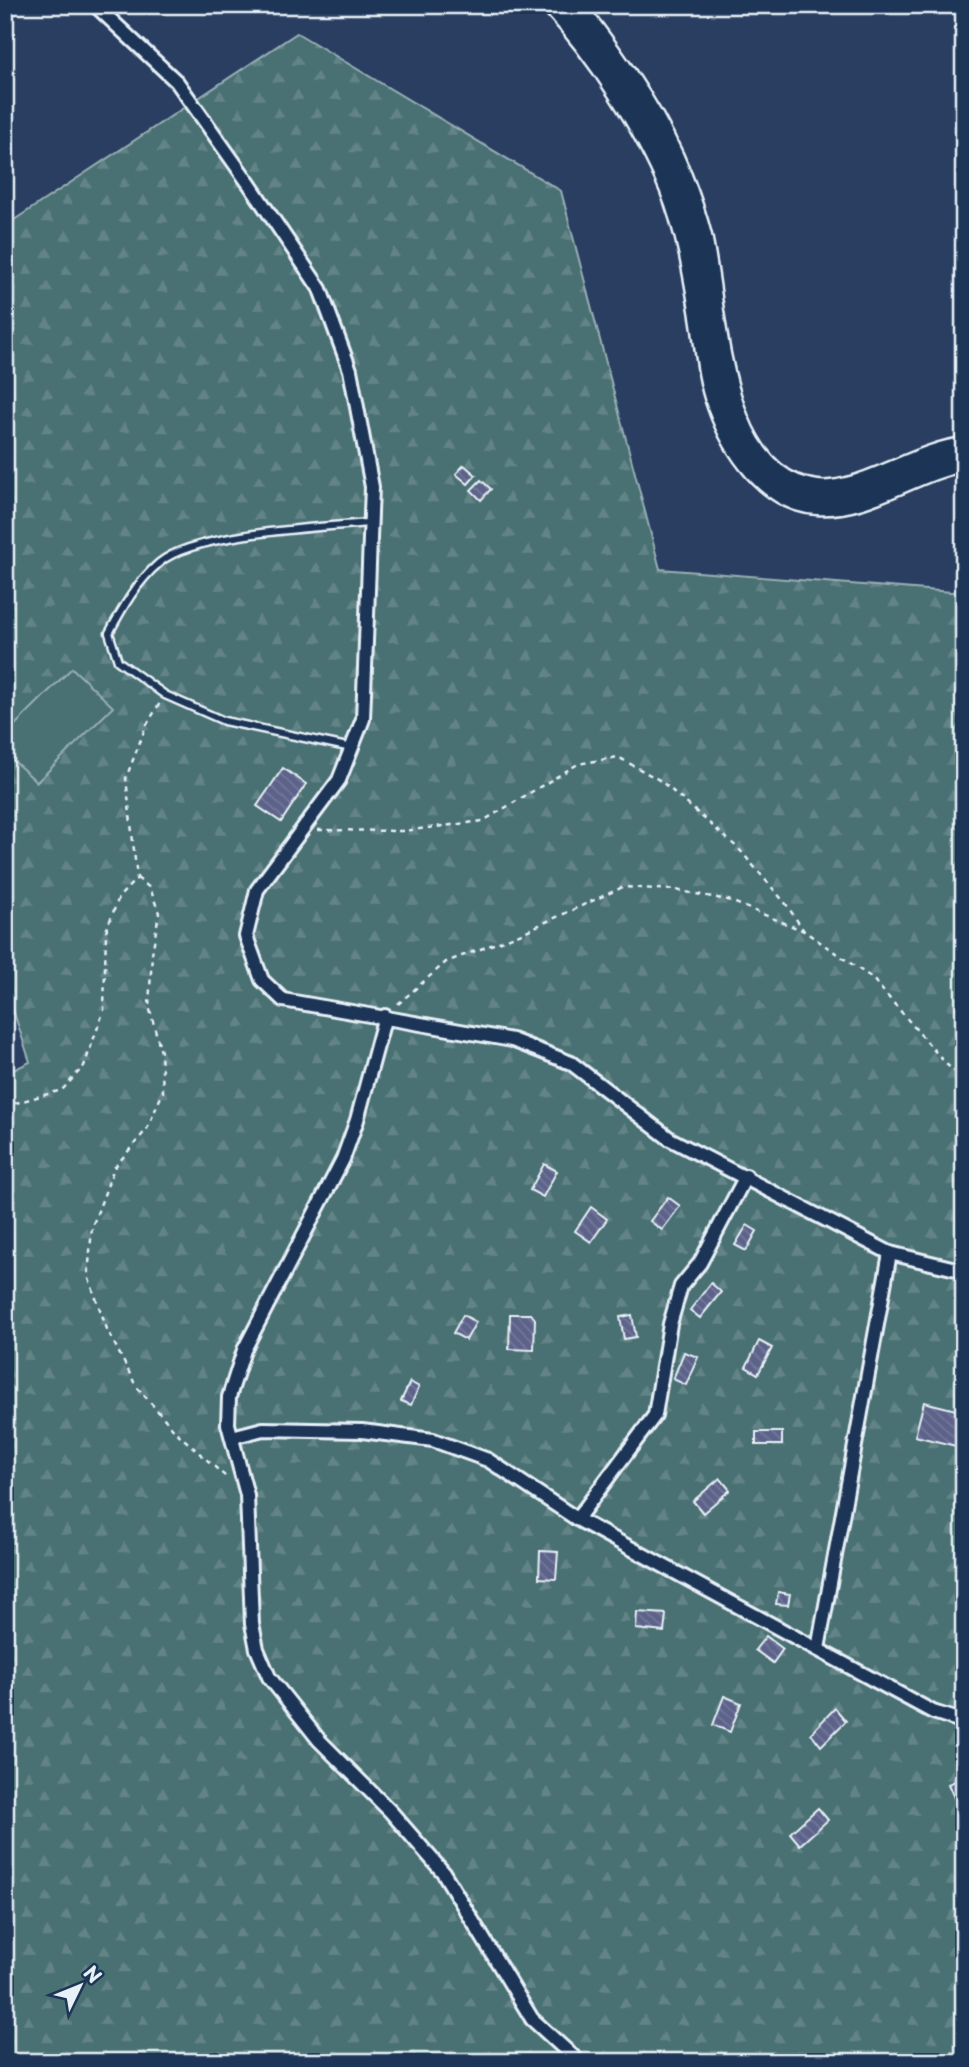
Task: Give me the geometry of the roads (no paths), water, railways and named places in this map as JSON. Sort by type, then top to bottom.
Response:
[{"type":"main road","points":[[551,5],[601,71],[639,130],[669,188],[693,276],[716,403],[729,435],[765,481],[800,502],[840,505],[934,467],[964,462]]},
{"type":"main road","points":[[575,5],[631,83],[680,172],[702,237],[726,383],[741,426],[763,458],[789,481],[816,490],[834,491],[928,454],[964,447]]},
{"type":"street","points":[[95,5],[177,82],[320,289],[350,370],[372,487],[363,719],[339,780],[305,830],[257,890],[246,936],[262,980],[283,1000],[512,1040],[571,1063],[670,1139],[747,1176],[890,1253],[964,1271]]},
{"type":"street","points":[[385,1016],[343,1159],[244,1350],[229,1397],[228,1424],[247,1495],[252,1624],[257,1649],[269,1677],[319,1740],[391,1812],[443,1872],[532,2019],[579,2062]]},
{"type":"street","points":[[577,1519],[654,1415],[670,1324],[681,1286],[700,1264],[747,1176]]},
{"type":"street","points":[[818,1649],[890,1253]]},
{"type":"street","points":[[232,1437],[263,1429],[362,1432],[433,1440],[488,1460],[577,1519],[933,1712],[964,1722]]},
{"type":"lane","points":[[352,748],[224,721],[165,695],[118,661],[109,633],[130,594],[161,561],[202,544],[281,530],[369,523]]}]
